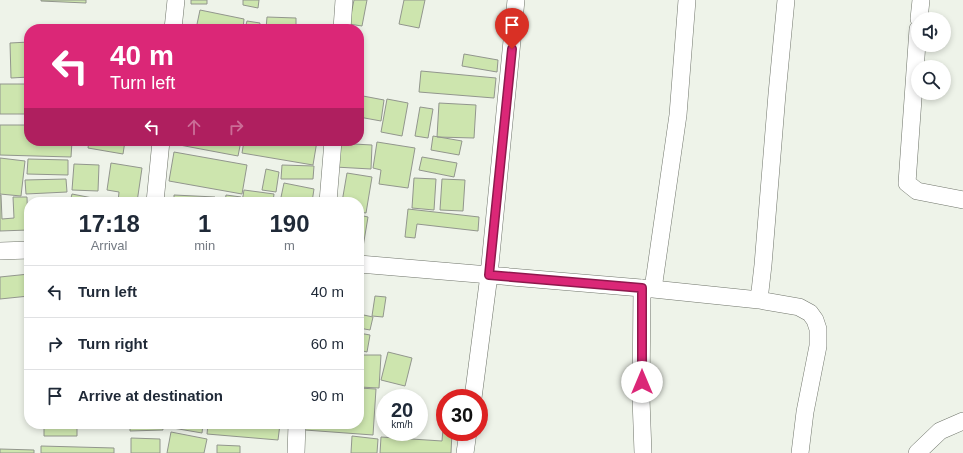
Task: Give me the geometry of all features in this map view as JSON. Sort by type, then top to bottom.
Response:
[{"type":"street","points":[[174,24],[176,0]]},
{"type":"street","points":[[342,24],[344,0]]},
{"type":"street","points":[[474,389],[489,275],[516,0]]},
{"type":"street","points":[[643,453],[642,398],[648,289],[678,116],[687,0]]},
{"type":"street","points":[[759,300],[786,0]]},
{"type":"street","points":[[920,12],[921,0]]},
{"type":"street","points":[[916,52],[907,183],[917,191],[963,200]]},
{"type":"street","points":[[155,197],[161,146]]},
{"type":"street","points":[[328,197],[333,146]]},
{"type":"street","points":[[0,251],[24,250]]},
{"type":"street","points":[[364,264],[648,289],[759,300],[799,307],[810,313],[815,320],[818,329],[818,346],[805,412],[800,453]]},
{"type":"street","points":[[917,453],[940,431],[963,421]]},
{"type":"street","points":[[296,453],[297,429]]},
{"type":"street","points":[[465,453],[467,441]]},
{"type":"building","points":[[86,0],[86,3],[41,1]]},
{"type":"building","points":[[191,0],[207,0],[207,4],[191,4]]},
{"type":"building","points":[[243,0],[259,0],[258,8],[243,5]]},
{"type":"building","points":[[354,0],[367,0],[362,24],[349,24]]},
{"type":"building","points":[[404,0],[425,0],[419,28],[399,24]]},
{"type":"building","points":[[200,10],[244,19],[244,24],[197,24]]},
{"type":"building","points":[[267,17],[296,18],[296,24],[266,24]]},
{"type":"building","points":[[247,21],[260,23],[260,24],[246,24]]},
{"type":"building","points":[[24,42],[24,77],[11,78],[10,43]]},
{"type":"building","points":[[464,54],[498,60],[497,72],[462,66]]},
{"type":"building","points":[[421,71],[496,78],[494,98],[419,92]]},
{"type":"building","points":[[0,84],[24,84],[24,114],[0,114]]},
{"type":"building","points":[[364,96],[384,100],[381,121],[364,118]]},
{"type":"building","points":[[387,99],[408,103],[402,136],[381,132]]},
{"type":"building","points":[[439,103],[476,105],[474,138],[437,137]]},
{"type":"building","points":[[420,107],[433,109],[428,138],[415,136]]},
{"type":"building","points":[[0,125],[24,125],[24,146],[72,146],[71,157],[0,155]]},
{"type":"building","points":[[433,136],[462,141],[459,155],[431,150]]},
{"type":"building","points":[[377,142],[415,148],[408,188],[379,184],[381,170],[373,168]]},
{"type":"building","points":[[372,145],[371,169],[335,167],[336,146]]},
{"type":"building","points":[[88,146],[124,146],[123,154],[88,148]]},
{"type":"building","points":[[185,146],[240,146],[238,156]]},
{"type":"building","points":[[243,146],[316,146],[313,165],[242,153]]},
{"type":"building","points":[[174,152],[247,165],[242,194],[169,181]]},
{"type":"building","points":[[422,157],[457,163],[454,177],[419,170]]},
{"type":"building","points":[[0,158],[25,161],[21,196],[0,194]]},
{"type":"building","points":[[28,159],[68,160],[68,175],[27,174]]},
{"type":"building","points":[[111,163],[142,168],[138,197],[118,197],[119,192],[107,190]]},
{"type":"building","points":[[74,164],[99,165],[98,191],[72,190]]},
{"type":"building","points":[[282,165],[314,166],[313,179],[281,179]]},
{"type":"building","points":[[266,169],[279,172],[276,192],[262,190]]},
{"type":"building","points":[[347,173],[372,177],[366,213],[364,213],[364,197],[343,197]]},
{"type":"building","points":[[414,178],[436,179],[434,210],[412,208]]},
{"type":"building","points":[[66,179],[67,192],[26,194],[25,180]]},
{"type":"building","points":[[442,179],[465,180],[463,211],[440,210]]},
{"type":"building","points":[[284,183],[314,189],[313,197],[281,197]]},
{"type":"building","points":[[244,190],[274,194],[274,197],[243,197]]},
{"type":"building","points":[[72,194],[87,197],[71,197]]},
{"type":"building","points":[[0,195],[2,219],[14,218],[13,197],[24,197],[24,230],[0,231]]},
{"type":"building","points":[[174,195],[215,197],[174,197]]},
{"type":"building","points":[[226,195],[241,197],[226,197]]},
{"type":"building","points":[[408,209],[479,217],[478,231],[417,224],[415,238],[405,237]]},
{"type":"building","points":[[364,216],[368,217],[364,241]]},
{"type":"building","points":[[24,275],[24,297],[0,299],[0,277]]},
{"type":"building","points":[[375,296],[386,297],[383,317],[372,316]]},
{"type":"building","points":[[364,315],[373,317],[370,330],[364,329]]},
{"type":"building","points":[[364,334],[370,335],[367,352],[364,351]]},
{"type":"building","points":[[388,352],[412,358],[405,386],[381,380]]},
{"type":"building","points":[[364,355],[381,355],[379,388],[364,387]]},
{"type":"building","points":[[364,388],[376,389],[373,435],[305,430],[364,429]]},
{"type":"building","points":[[44,429],[77,429],[77,436],[44,436]]},
{"type":"building","points":[[130,429],[163,430],[130,431]]},
{"type":"building","points":[[179,429],[202,429],[202,433]]},
{"type":"building","points":[[208,429],[279,429],[278,440],[207,434]]},
{"type":"building","points":[[171,432],[207,439],[204,453],[167,453]]},
{"type":"building","points":[[352,436],[376,439],[376,441],[378,441],[377,453],[351,453]]},
{"type":"building","points":[[131,438],[160,439],[160,453],[131,453]]},
{"type":"building","points":[[381,441],[452,441],[451,453],[380,453]]},
{"type":"building","points":[[217,445],[240,446],[240,453],[217,453]]},
{"type":"building","points":[[41,446],[114,448],[114,453],[41,453]]},
{"type":"building","points":[[0,449],[34,450],[34,453],[0,453]]},
{"type":"route","points":[[512,49],[489,275],[642,288],[642,382]]}]
